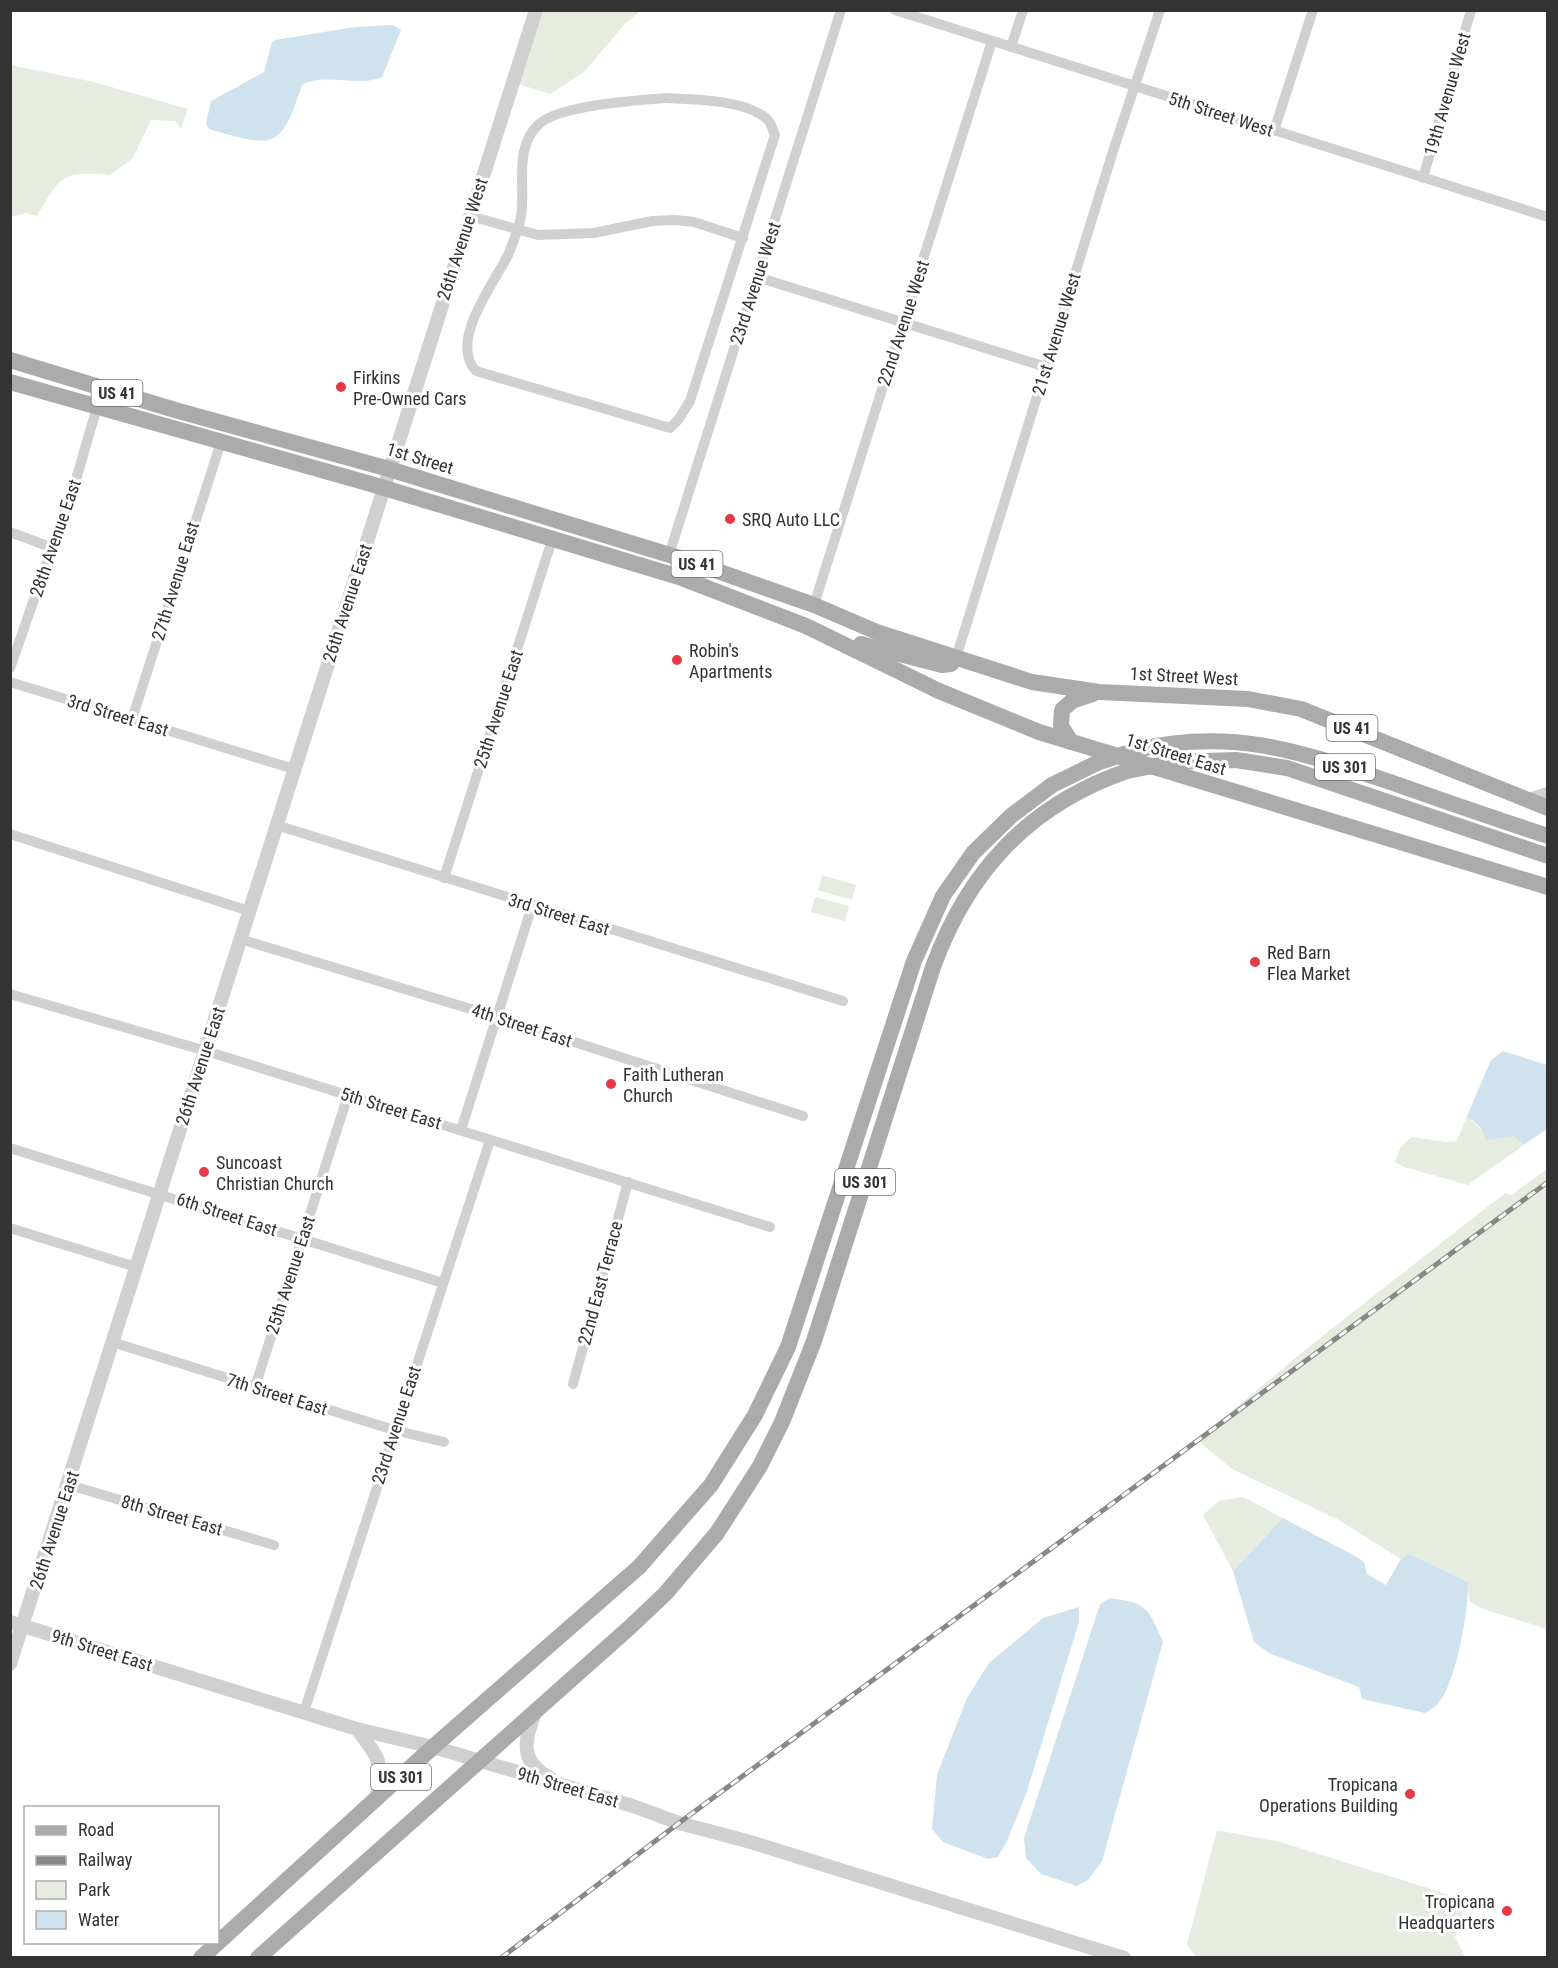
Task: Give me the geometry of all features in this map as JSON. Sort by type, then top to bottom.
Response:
[{"type":"main road","name":"1st Street","points":[[10,360],[389,468],[669,555],[814,605]]},
{"type":"main road","points":[[10,370],[75,389],[82,389],[88,383]]},
{"type":"main road","name":"US 41","points":[[10,382],[383,488],[622,559]]},
{"type":"main road","points":[[97,407],[102,402],[110,401],[195,425],[225,423]]},
{"type":"main road","points":[[622,559],[660,564],[797,610],[808,610],[814,605],[818,624],[836,640],[857,643],[942,665],[951,664],[956,658]]},
{"type":"main road","name":"1st Street East","points":[[622,559],[728,594],[806,626],[957,699],[1071,742],[1548,887]]},
{"type":"main road","name":"1st Street West","points":[[814,605],[877,632],[1032,682],[1100,692],[1239,698],[1292,706],[1346,725],[1548,808]]},
{"type":"main road","points":[[1071,742],[1061,726],[1062,710],[1072,701],[1100,692]]},
{"type":"main road","name":"US 301","points":[[219,1942],[433,1748],[639,1567],[689,1513],[724,1466],[767,1393],[798,1323],[914,960],[935,912],[962,867],[997,828],[1038,794],[1097,763],[1136,750],[1203,740],[1239,741],[1274,746],[1324,760],[1548,836]]},
{"type":"main road","name":"US 301","points":[[258,1958],[476,1761],[535,1713],[636,1622],[696,1560],[739,1501],[772,1444],[796,1392],[933,967],[953,919],[970,890],[1002,849],[1041,816],[1085,788],[1127,771],[1173,762],[1236,760],[1287,768],[1548,856]]},
{"type":"main road","name":"US 301","points":[[201,1958],[217,1944]]},
{"type":"street","name":"26th Avenue West","points":[[389,468],[536,10]]},
{"type":"street","name":"23rd Avenue West","points":[[669,555],[841,10]]},
{"type":"street","name":"5th Street West","points":[[895,10],[1548,217]]},
{"type":"street","points":[[1011,46],[1023,10]]},
{"type":"street","name":"21st Avenue West","points":[[956,658],[1160,10]]},
{"type":"street","points":[[1274,131],[1313,10]]},
{"type":"street","name":"19th Avenue West","points":[[1424,178],[1471,10]]},
{"type":"street","name":"22nd Avenue West","points":[[814,605],[992,41]]},
{"type":"street","points":[[621,100],[710,100],[759,113],[769,120],[775,135],[690,401],[670,428],[476,371],[471,366],[468,344],[472,320],[487,287],[507,255],[517,229],[521,216],[523,154],[532,132],[540,123],[571,111],[621,100]]},
{"type":"street","points":[[470,216],[538,235],[594,233],[652,221],[675,220],[694,222],[743,238]]},
{"type":"street","points":[[757,277],[1046,368]]},
{"type":"street","name":"28th Avenue East","points":[[10,668],[50,548],[75,483],[97,407]]},
{"type":"street","name":"27th Avenue East","points":[[132,719],[220,442]]},
{"type":"street","name":"26th Avenue East","points":[[10,1664],[16,1624],[69,1485],[112,1342],[389,468]]},
{"type":"street","points":[[10,532],[50,548]]},
{"type":"street","name":"25th Avenue East","points":[[444,878],[552,540]]},
{"type":"street","name":"3rd Street East","points":[[10,682],[294,769]]},
{"type":"street","points":[[1529,800],[1548,794]]},
{"type":"street","name":"3rd Street East","points":[[276,825],[843,1001]]},
{"type":"street","points":[[10,834],[249,911]]},
{"type":"street","points":[[461,1130],[531,906]]},
{"type":"street","name":"4th Street East","points":[[240,939],[497,1017],[803,1116]]},
{"type":"street","name":"5th Street East","points":[[10,994],[206,1051],[770,1227]]},
{"type":"street","name":"25th Avenue East","points":[[255,1387],[348,1095]]},
{"type":"street","name":"23rd Avenue East","points":[[304,1712],[490,1140]]},
{"type":"street","name":"6th Street East","points":[[10,1148],[443,1283]]},
{"type":"street","name":"22nd East Terrace","points":[[573,1384],[628,1182]]},
{"type":"street","points":[[10,1228],[136,1267]]},
{"type":"street","name":"7th Street East","points":[[112,1342],[394,1430],[444,1442]]},
{"type":"street","name":"8th Street East","points":[[69,1485],[274,1545]]},
{"type":"street","name":"9th Street East","points":[[16,1624],[357,1729],[565,1786],[1124,1958]]},
{"type":"street","points":[[535,1713],[528,1732],[526,1747],[528,1757],[538,1772],[565,1786]]},
{"type":"street","points":[[357,1729],[377,1756],[382,1769],[376,1802]]},
{"type":"green space","points":[[542,11],[640,11],[623,26],[584,72],[550,94],[518,84]]},
{"type":"green space","points":[[10,65],[94,82],[188,109],[181,129],[175,121],[151,120],[133,158],[110,175],[72,175],[58,184],[37,216],[26,213],[11,217]]},
{"type":"green space","points":[[822,875],[856,885],[852,900],[818,890]]},
{"type":"green space","points":[[815,897],[849,906],[845,921],[811,912]]},
{"type":"green space","points":[[1467,1116],[1486,1135],[1515,1136],[1524,1145],[1468,1185],[1404,1167],[1395,1162],[1401,1146],[1412,1137],[1446,1142],[1457,1141]]},
{"type":"green space","points":[[1547,1169],[1547,1629],[1480,1608],[1469,1601],[1468,1582],[1409,1554],[1401,1559],[1337,1519],[1232,1469],[1197,1440],[1316,1341],[1505,1193],[1511,1195]]},
{"type":"green space","points":[[1243,1497],[1283,1518],[1233,1571],[1203,1515],[1219,1501]]},
{"type":"green space","points":[[1217,1830],[1280,1842],[1466,1900],[1455,1937],[1465,1957],[1196,1957],[1187,1944]]},
{"type":"water","points":[[393,25],[401,30],[382,77],[362,81],[321,80],[302,85],[287,122],[280,133],[272,139],[262,141],[248,139],[209,129],[206,124],[211,101],[264,72],[272,42],[275,40],[355,27]]},
{"type":"water","points":[[1503,1051],[1547,1065],[1547,1129],[1524,1145],[1514,1136],[1486,1140],[1480,1127],[1467,1116],[1491,1060]]},
{"type":"water","points":[[1283,1518],[1357,1557],[1364,1562],[1367,1574],[1386,1585],[1401,1559],[1409,1554],[1468,1582],[1460,1646],[1450,1682],[1436,1706],[1425,1713],[1362,1699],[1359,1687],[1269,1653],[1254,1642],[1233,1571]]},
{"type":"water","points":[[1110,1598],[1132,1602],[1145,1609],[1154,1621],[1163,1642],[1102,1861],[1088,1880],[1077,1886],[1041,1874],[1026,1858],[1024,1838],[1100,1604]]},
{"type":"water","points":[[1079,1607],[1079,1622],[1026,1794],[998,1857],[988,1859],[943,1842],[932,1829],[937,1775],[967,1698],[989,1663],[1043,1618]]},
{"type":"railway","points":[[501,1958],[679,1823],[1548,1182]]},
{"type":"place","name":"Firkins Pre-Owned Cars","points":[[341,387]]},
{"type":"place","name":"SRQ Auto LLC","points":[[730,519]]},
{"type":"place","name":"Robin's Apartments","points":[[677,660]]},
{"type":"place","name":"Red Barn Flea Market","points":[[1255,962]]},
{"type":"place","name":"Faith Lutheran Church","points":[[611,1084]]},
{"type":"place","name":"Suncoast Christian Church","points":[[204,1172]]},
{"type":"place","name":"Tropicana Operations Building","points":[[1410,1794]]},
{"type":"place","name":"Tropicana Headquarters","points":[[1507,1911]]}]
